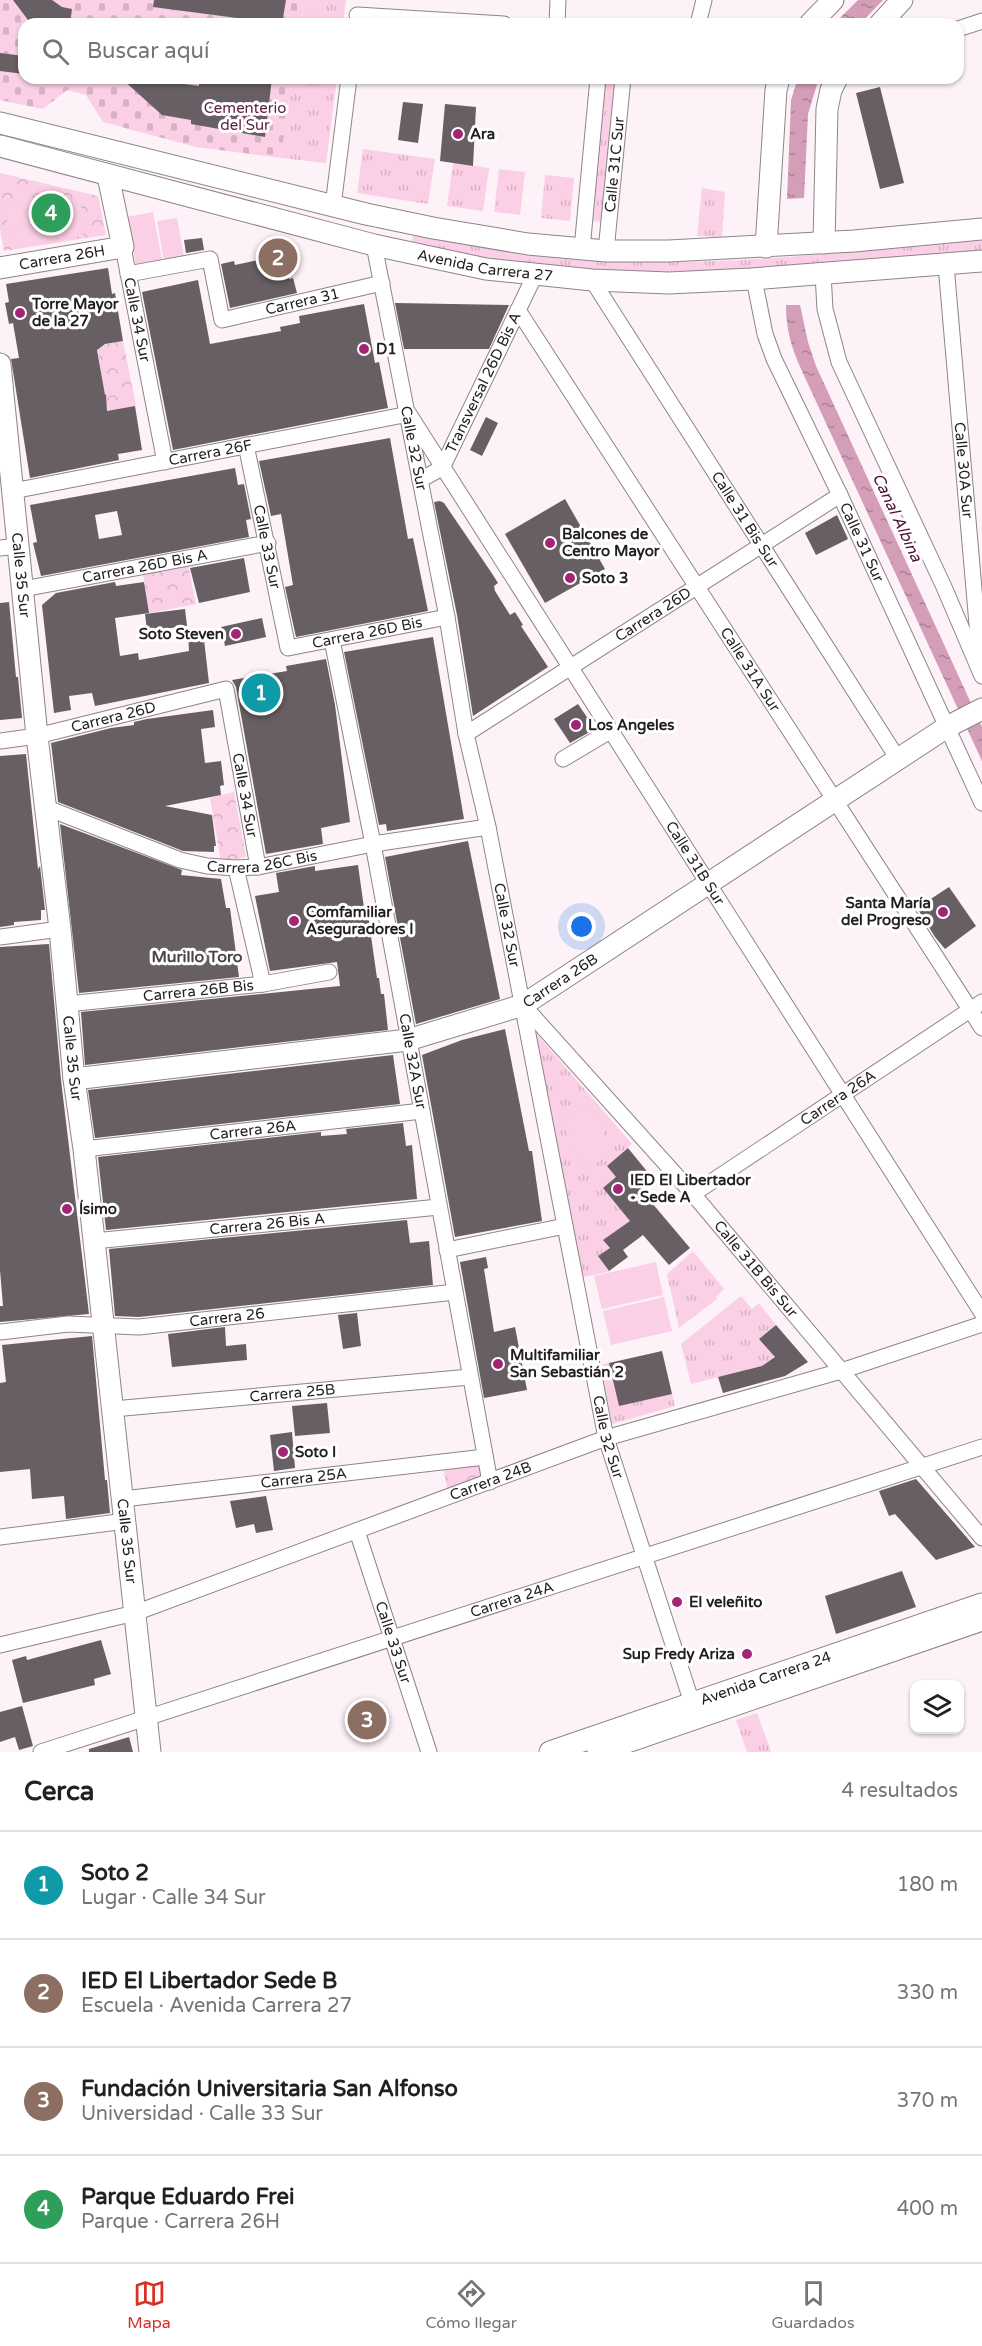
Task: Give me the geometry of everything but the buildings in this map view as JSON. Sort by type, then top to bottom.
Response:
[{"type":"street","points":[[557,18],[558,0]]},
{"type":"street","points":[[700,18],[704,0]]},
{"type":"street","points":[[816,18],[833,0]]},
{"type":"street","points":[[886,18],[902,0]]},
{"type":"street","points":[[358,13],[424,18]]},
{"type":"street","points":[[964,26],[982,21]]},
{"type":"street","points":[[333,206],[348,84]]},
{"type":"street","name":"Calle 31C Sur","points":[[582,249],[597,84]]},
{"type":"street","name":"Calle 31C Sur","points":[[606,251],[622,84]]},
{"type":"street","points":[[766,247],[777,84]]},
{"type":"street","points":[[824,243],[827,109],[834,84]]},
{"type":"street","name":"Avenida Carrera 27","points":[[0,123],[333,206],[487,239],[606,251],[659,252],[824,243],[982,229]]},
{"type":"street","name":"Avenida Carrera 27","points":[[0,146],[374,245],[451,263],[535,274],[592,280],[669,283],[754,279],[982,261]]},
{"type":"street","name":"Calle 34 Sur","points":[[108,176],[165,462]]},
{"type":"street","name":"Calle 32 Sur","points":[[374,245],[409,414],[447,617],[466,735],[488,826],[606,1438],[692,1703]]},
{"type":"street","name":"Carrera 26H","points":[[0,268],[123,247]]},
{"type":"street","name":"Carrera 31","points":[[128,274],[210,259],[222,320],[382,283]]},
{"type":"street","name":"Calle 30A Sur","points":[[946,265],[982,675]]},
{"type":"street","name":"Transversal 26D Bis A","points":[[420,480],[442,468],[535,274]]},
{"type":"street","points":[[823,274],[825,309],[839,362],[944,587],[982,675]]},
{"type":"street","name":"Calle 31 Sur","points":[[754,279],[765,334],[772,352],[951,724],[982,803]]},
{"type":"street","name":"Calle 31 Bis Sur","points":[[592,280],[898,759]]},
{"type":"street","name":"Calle 31A Sur","points":[[518,310],[834,800],[976,1006],[982,1029]]},
{"type":"street","name":"Calle 35 Sur","points":[[0,364],[13,491],[10,547],[23,590],[74,1079],[104,1326],[150,1752]]},
{"type":"street","name":"Carrera 26F","points":[[13,491],[409,414]]},
{"type":"street","name":"Calle 31B Sur","points":[[409,414],[982,1314]]},
{"type":"street","name":"Calle 33 Sur","points":[[246,445],[288,648]]},
{"type":"street","name":"Carrera 26D","points":[[466,735],[840,495]]},
{"type":"street","name":"Carrera 26D Bis A","points":[[23,590],[268,543]]},
{"type":"street","name":"Carrera 26D Bis","points":[[288,648],[447,617]]},
{"type":"street","name":"Calle 32A Sur","points":[[332,640],[373,844],[490,1482]]},
{"type":"street","name":"Calle 34 Sur","points":[[226,689],[258,867]]},
{"type":"street","name":"Carrera 26D","points":[[0,741],[37,736],[226,689]]},
{"type":"street","name":"Carrera 26B","points":[[74,1079],[408,1040],[523,1005],[707,882],[951,724],[981,709]]},
{"type":"street","points":[[563,759],[610,731]]},
{"type":"street","name":"Carrera 26C Bis","points":[[47,808],[180,860],[207,866],[236,868],[258,867],[373,844],[488,826]]},
{"type":"street","points":[[236,868],[263,984]]},
{"type":"street","points":[[0,937],[60,929]]},
{"type":"street","name":"Carrera 26B Bis","points":[[67,1004],[263,984],[329,972]]},
{"type":"street","name":"Calle 31B Bis Sur","points":[[523,1005],[693,1194],[982,1538]]},
{"type":"street","name":"Carrera 26A","points":[[693,1194],[976,1006]]},
{"type":"street","name":"Carrera 26A","points":[[84,1149],[422,1111]]},
{"type":"street","name":"Carrera 26 Bis A","points":[[94,1241],[440,1207]]},
{"type":"street","points":[[447,1250],[565,1226]]},
{"type":"street","name":"Carrera 26","points":[[0,1332],[68,1324],[139,1327],[455,1292]]},
{"type":"street","name":"Carrera 24B","points":[[0,1645],[135,1613],[606,1438],[841,1371],[982,1324]]},
{"type":"street","name":"Carrera 25B","points":[[113,1409],[470,1377]]},
{"type":"street","name":"Carrera 24A","points":[[41,1752],[982,1447]]},
{"type":"street","name":"Carrera 25A","points":[[123,1499],[485,1457]]},
{"type":"street","points":[[0,1537],[126,1521]]},
{"type":"street","name":"Calle 33 Sur","points":[[357,1531],[429,1752]]},
{"type":"street","name":"Avenida Carrera 24","points":[[550,1752],[982,1604]]},
{"type":"street","name":"Avenida Carrera 24","points":[[598,1752],[982,1620]]},
{"type":"green space","name":"Cementerio del Sur","points":[[0,0],[304,0],[301,18],[18,18],[18,84],[291,84],[281,158],[196,147],[103,122],[86,95],[67,90],[43,109],[0,100]]},
{"type":"green space","points":[[304,0],[346,0],[344,18],[301,18]]},
{"type":"green space","points":[[291,84],[336,84],[326,163],[281,158]]},
{"type":"green space","points":[[604,84],[615,84],[602,222],[591,221]]},
{"type":"green space","points":[[363,149],[435,159],[428,204],[357,193]]},
{"type":"green space","points":[[453,163],[489,168],[483,211],[447,206]]},
{"type":"green space","points":[[499,169],[525,172],[520,215],[494,212]]},
{"type":"green space","points":[[0,173],[98,196],[106,235],[4,251],[0,230]]},
{"type":"green space","points":[[545,175],[574,178],[570,221],[541,218]]},
{"type":"green space","points":[[702,188],[725,192],[722,237],[697,236]]},
{"type":"green space","points":[[81,201],[83,236],[9,241],[6,205]]},
{"type":"green space","points":[[153,212],[162,260],[136,265],[127,217]]},
{"type":"green space","points":[[177,218],[184,257],[164,261],[157,221]]},
{"type":"green space","points":[[414,234],[517,252],[622,261],[757,259],[982,240],[982,251],[779,268],[632,273],[559,268],[474,256],[411,243]]},
{"type":"green space","points":[[123,341],[136,406],[107,411],[97,346]]},
{"type":"green space","points":[[188,564],[196,604],[149,613],[143,573]]},
{"type":"green space","points":[[234,792],[246,857],[221,862],[210,798]]},
{"type":"green space","points":[[534,1031],[632,1144],[607,1166],[616,1177],[603,1188],[630,1221],[604,1240],[610,1248],[598,1256],[609,1272],[583,1277]]},
{"type":"green space","points":[[591,1106],[614,1154],[583,1168],[561,1120]]},
{"type":"green space","points":[[693,1251],[724,1289],[716,1297],[717,1299],[679,1328],[667,1274]]},
{"type":"green space","points":[[656,1262],[663,1295],[602,1309],[594,1276]]},
{"type":"green space","points":[[741,1296],[752,1309],[759,1303],[776,1325],[759,1339],[775,1357],[762,1366],[691,1384],[681,1344]]},
{"type":"green space","points":[[664,1297],[672,1331],[611,1345],[603,1311]]},
{"type":"green space","points":[[609,1363],[672,1394],[675,1406],[612,1424],[600,1365]]},
{"type":"green space","points":[[485,1457],[490,1482],[449,1497],[442,1462]]},
{"type":"green space","points":[[757,1713],[771,1752],[747,1752],[736,1720]]},
{"type":"water","points":[[858,0],[883,0],[866,18],[840,18]]},
{"type":"water","points":[[796,84],[817,84],[808,114],[804,198],[787,199],[791,100]]},
{"type":"water","points":[[786,305],[800,305],[816,366],[982,727],[982,761],[797,361],[788,330]]},
{"type":"place","name":"Ara","points":[[458,134]]},
{"type":"place","name":"Parque Eduardo Frei","points":[[51,213]]},
{"type":"place","name":"IED El Libertador Sede B","points":[[278,258]]},
{"type":"place","name":"Torre Mayor de la 27","points":[[20,313]]},
{"type":"place","name":"D1","points":[[364,349]]},
{"type":"place","name":"Balcones de Centro Mayor","points":[[550,543]]},
{"type":"place","name":"Soto 3","points":[[570,578]]},
{"type":"place","name":"Soto Steven","points":[[236,634]]},
{"type":"place","name":"Soto 2","points":[[261,693]]},
{"type":"place","name":"Los Angeles","points":[[576,725]]},
{"type":"place","name":"Santa María del Progreso","points":[[943,912]]},
{"type":"place","name":"Comfamiliar Aseguradores I","points":[[294,921]]},
{"type":"place","name":"IED El Libertador - Sede A","points":[[618,1189]]},
{"type":"place","name":"Ísimo","points":[[67,1209]]},
{"type":"place","name":"Multifamiliar San Sebastián 2","points":[[498,1364]]},
{"type":"place","name":"Soto I","points":[[283,1452]]},
{"type":"place","name":"El veleñito","points":[[677,1602]]},
{"type":"place","name":"Sup Fredy Ariza","points":[[747,1654]]},
{"type":"place","name":"Fundación Universitaria San Alfonso","points":[[367,1720]]},
{"type":"district","name":"Murillo Toro","points":[[197,956]]},
{"type":"water label","name":"Canal Albina","points":[[898,517]]}]
